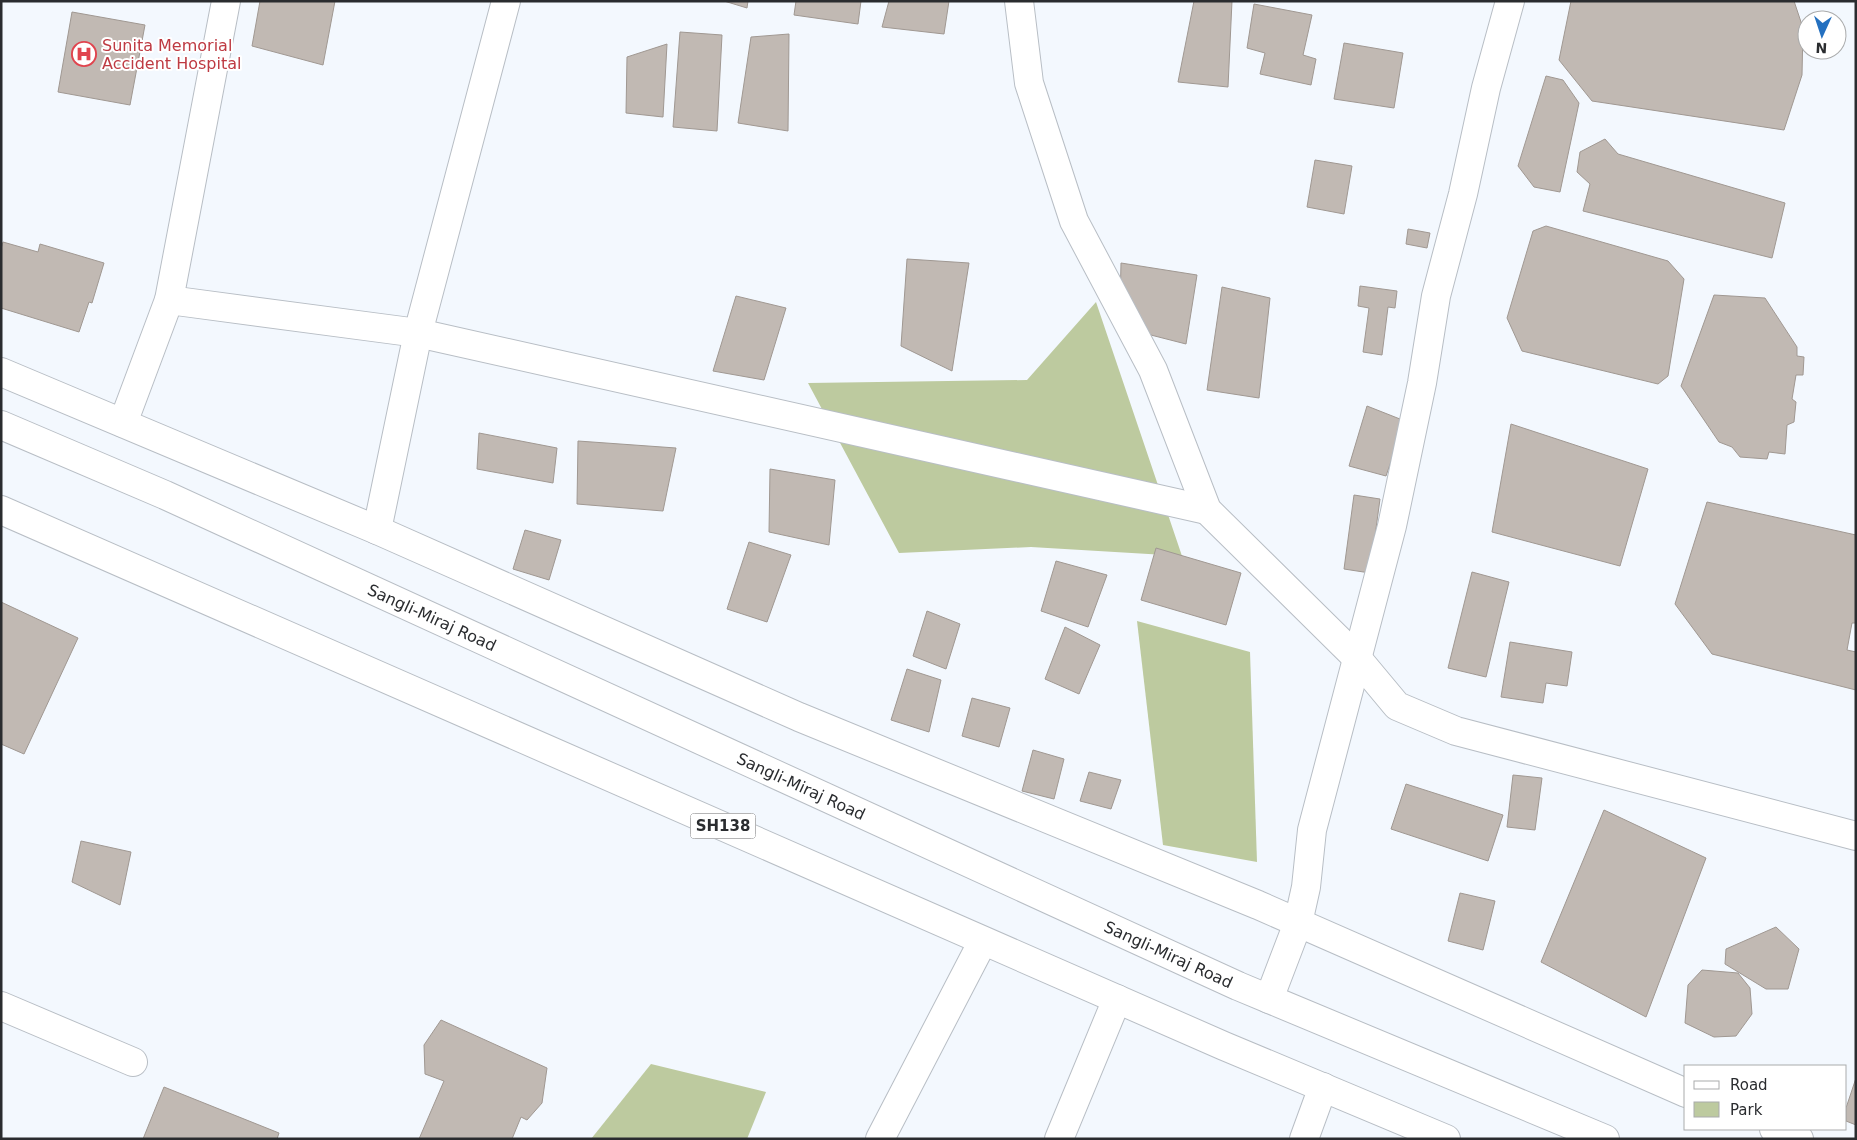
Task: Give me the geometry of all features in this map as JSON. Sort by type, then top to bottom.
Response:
[{"type":"main road","points":[[123,423],[169,300],[226,1]]},
{"type":"main road","points":[[377,530],[418,333],[506,1]]},
{"type":"main road","points":[[1019,1],[1029,82],[1074,221],[1153,370],[1207,510],[1357,658],[1397,706],[1456,731],[1856,836]]},
{"type":"main road","points":[[1269,999],[1298,923],[1306,886],[1312,830],[1392,526],[1422,382],[1436,296],[1463,194],[1486,88],[1510,1]]},
{"type":"main road","points":[[169,300],[418,333],[1207,510]]},
{"type":"main road","points":[[1,372],[377,530],[799,716],[1298,923],[1684,1091]]},
{"type":"main road","name":"Sangli-Miraj Road","points":[[1,425],[165,494],[1269,999],[1605,1139]]},
{"type":"main road","name":"SH138","points":[[1,510],[983,941],[1446,1139]]},
{"type":"main road","points":[[880,1139],[983,941]]},
{"type":"main road","points":[[1059,1139],[1117,999]]},
{"type":"main road","points":[[1,1006],[133,1062]]},
{"type":"main road","points":[[1304,1139],[1323,1088]]},
{"type":"main road","points":[[1776,1130],[1799,1139]]},
{"type":"green space","points":[[1096,302],[1182,556],[1031,547],[899,553],[808,383],[1027,380]]},
{"type":"green space","points":[[1137,621],[1250,652],[1257,862],[1163,845]]},
{"type":"green space","points":[[651,1064],[766,1092],[747,1139],[591,1139]]},
{"type":"building","points":[[260,1],[335,1],[323,65],[252,46]]},
{"type":"building","points":[[724,1],[748,1],[747,8]]},
{"type":"building","points":[[796,1],[861,1],[858,24],[794,15]]},
{"type":"building","points":[[889,1],[949,1],[944,34],[882,27]]},
{"type":"building","points":[[1194,1],[1232,1],[1228,87],[1178,82]]},
{"type":"building","points":[[1571,1],[1794,1],[1797,10],[1797,60],[1802,60],[1802,75],[1784,130],[1592,101],[1559,60]]},
{"type":"building","points":[[1254,4],[1312,15],[1303,55],[1316,59],[1311,85],[1260,74],[1265,53],[1247,48]]},
{"type":"building","points":[[72,12],[145,25],[130,105],[58,92]]},
{"type":"building","points":[[680,32],[722,35],[717,131],[673,127]]},
{"type":"building","points":[[789,34],[788,131],[738,123],[751,37]]},
{"type":"building","points":[[1344,43],[1403,53],[1394,108],[1334,99]]},
{"type":"building","points":[[667,44],[663,117],[626,113],[627,57]]},
{"type":"building","points":[[1546,76],[1563,80],[1579,103],[1560,192],[1534,187],[1518,166]]},
{"type":"building","points":[[1605,139],[1618,154],[1785,203],[1772,258],[1583,211],[1590,184],[1577,172],[1580,152]]},
{"type":"building","points":[[1315,160],[1352,166],[1344,214],[1307,207]]},
{"type":"building","points":[[1546,226],[1668,261],[1684,279],[1668,376],[1658,384],[1522,351],[1507,318],[1533,231]]},
{"type":"building","points":[[1408,229],[1430,233],[1427,248],[1406,244]]},
{"type":"building","points":[[3,242],[38,252],[40,244],[104,263],[92,303],[89,302],[79,332],[1,308],[1,249]]},
{"type":"building","points":[[907,259],[969,263],[952,371],[901,346]]},
{"type":"building","points":[[1121,263],[1197,275],[1186,344],[1143,333],[1120,306]]},
{"type":"building","points":[[1360,286],[1397,291],[1395,308],[1388,307],[1382,355],[1363,352],[1369,308],[1358,306]]},
{"type":"building","points":[[1222,287],[1270,298],[1259,398],[1207,390]]},
{"type":"building","points":[[1714,295],[1765,298],[1797,347],[1797,356],[1804,357],[1803,375],[1796,375],[1792,399],[1796,402],[1794,422],[1787,425],[1785,454],[1769,452],[1767,459],[1740,457],[1732,447],[1719,442],[1681,386]]},
{"type":"building","points":[[736,296],[786,308],[764,380],[713,371]]},
{"type":"building","points":[[1367,406],[1405,421],[1386,476],[1349,466]]},
{"type":"building","points":[[1511,424],[1648,469],[1620,566],[1492,532]]},
{"type":"building","points":[[479,433],[557,448],[553,483],[477,469]]},
{"type":"building","points":[[578,441],[676,448],[663,511],[577,504]]},
{"type":"building","points":[[770,469],[835,480],[829,545],[769,532]]},
{"type":"building","points":[[1354,495],[1380,499],[1370,573],[1344,569]]},
{"type":"building","points":[[1707,502],[1856,535],[1856,623],[1852,623],[1847,650],[1856,652],[1856,690],[1712,654],[1675,604]]},
{"type":"building","points":[[525,530],[561,540],[549,580],[513,569]]},
{"type":"building","points":[[749,542],[791,555],[767,622],[727,609]]},
{"type":"building","points":[[1156,548],[1241,573],[1226,625],[1141,600]]},
{"type":"building","points":[[1056,561],[1107,575],[1088,627],[1041,611]]},
{"type":"building","points":[[1472,572],[1509,582],[1486,677],[1448,668]]},
{"type":"building","points":[[1,602],[78,638],[24,754],[1,744]]},
{"type":"building","points":[[927,611],[960,624],[946,669],[913,656]]},
{"type":"building","points":[[1065,627],[1100,645],[1079,694],[1045,679]]},
{"type":"building","points":[[1510,642],[1572,652],[1567,686],[1546,683],[1543,703],[1501,697]]},
{"type":"building","points":[[907,669],[941,680],[929,732],[891,720]]},
{"type":"building","points":[[972,698],[1010,708],[999,747],[962,736]]},
{"type":"building","points":[[1033,750],[1064,759],[1054,799],[1022,791]]},
{"type":"building","points":[[1089,772],[1121,780],[1111,809],[1080,801]]},
{"type":"building","points":[[1513,775],[1542,778],[1535,830],[1507,827]]},
{"type":"building","points":[[1406,784],[1503,815],[1488,861],[1391,829]]},
{"type":"building","points":[[1604,810],[1706,858],[1646,1017],[1541,962]]},
{"type":"building","points":[[81,841],[131,852],[120,905],[72,882]]},
{"type":"building","points":[[1460,893],[1495,901],[1483,950],[1448,941]]},
{"type":"building","points":[[1776,927],[1799,949],[1788,989],[1766,989],[1725,964],[1726,949]]},
{"type":"building","points":[[1702,970],[1738,973],[1750,988],[1752,1014],[1736,1036],[1714,1037],[1685,1023],[1688,985]]},
{"type":"building","points":[[441,1020],[547,1068],[542,1103],[527,1120],[521,1117],[512,1139],[419,1139],[444,1081],[425,1074],[424,1045]]},
{"type":"building","points":[[1856,1078],[1856,1125],[1847,1121],[1847,1105]]},
{"type":"building","points":[[164,1087],[279,1133],[277,1139],[143,1139]]},
{"type":"place","name":"Sunita Memorial Accident Hospital","points":[[84,54]]}]
